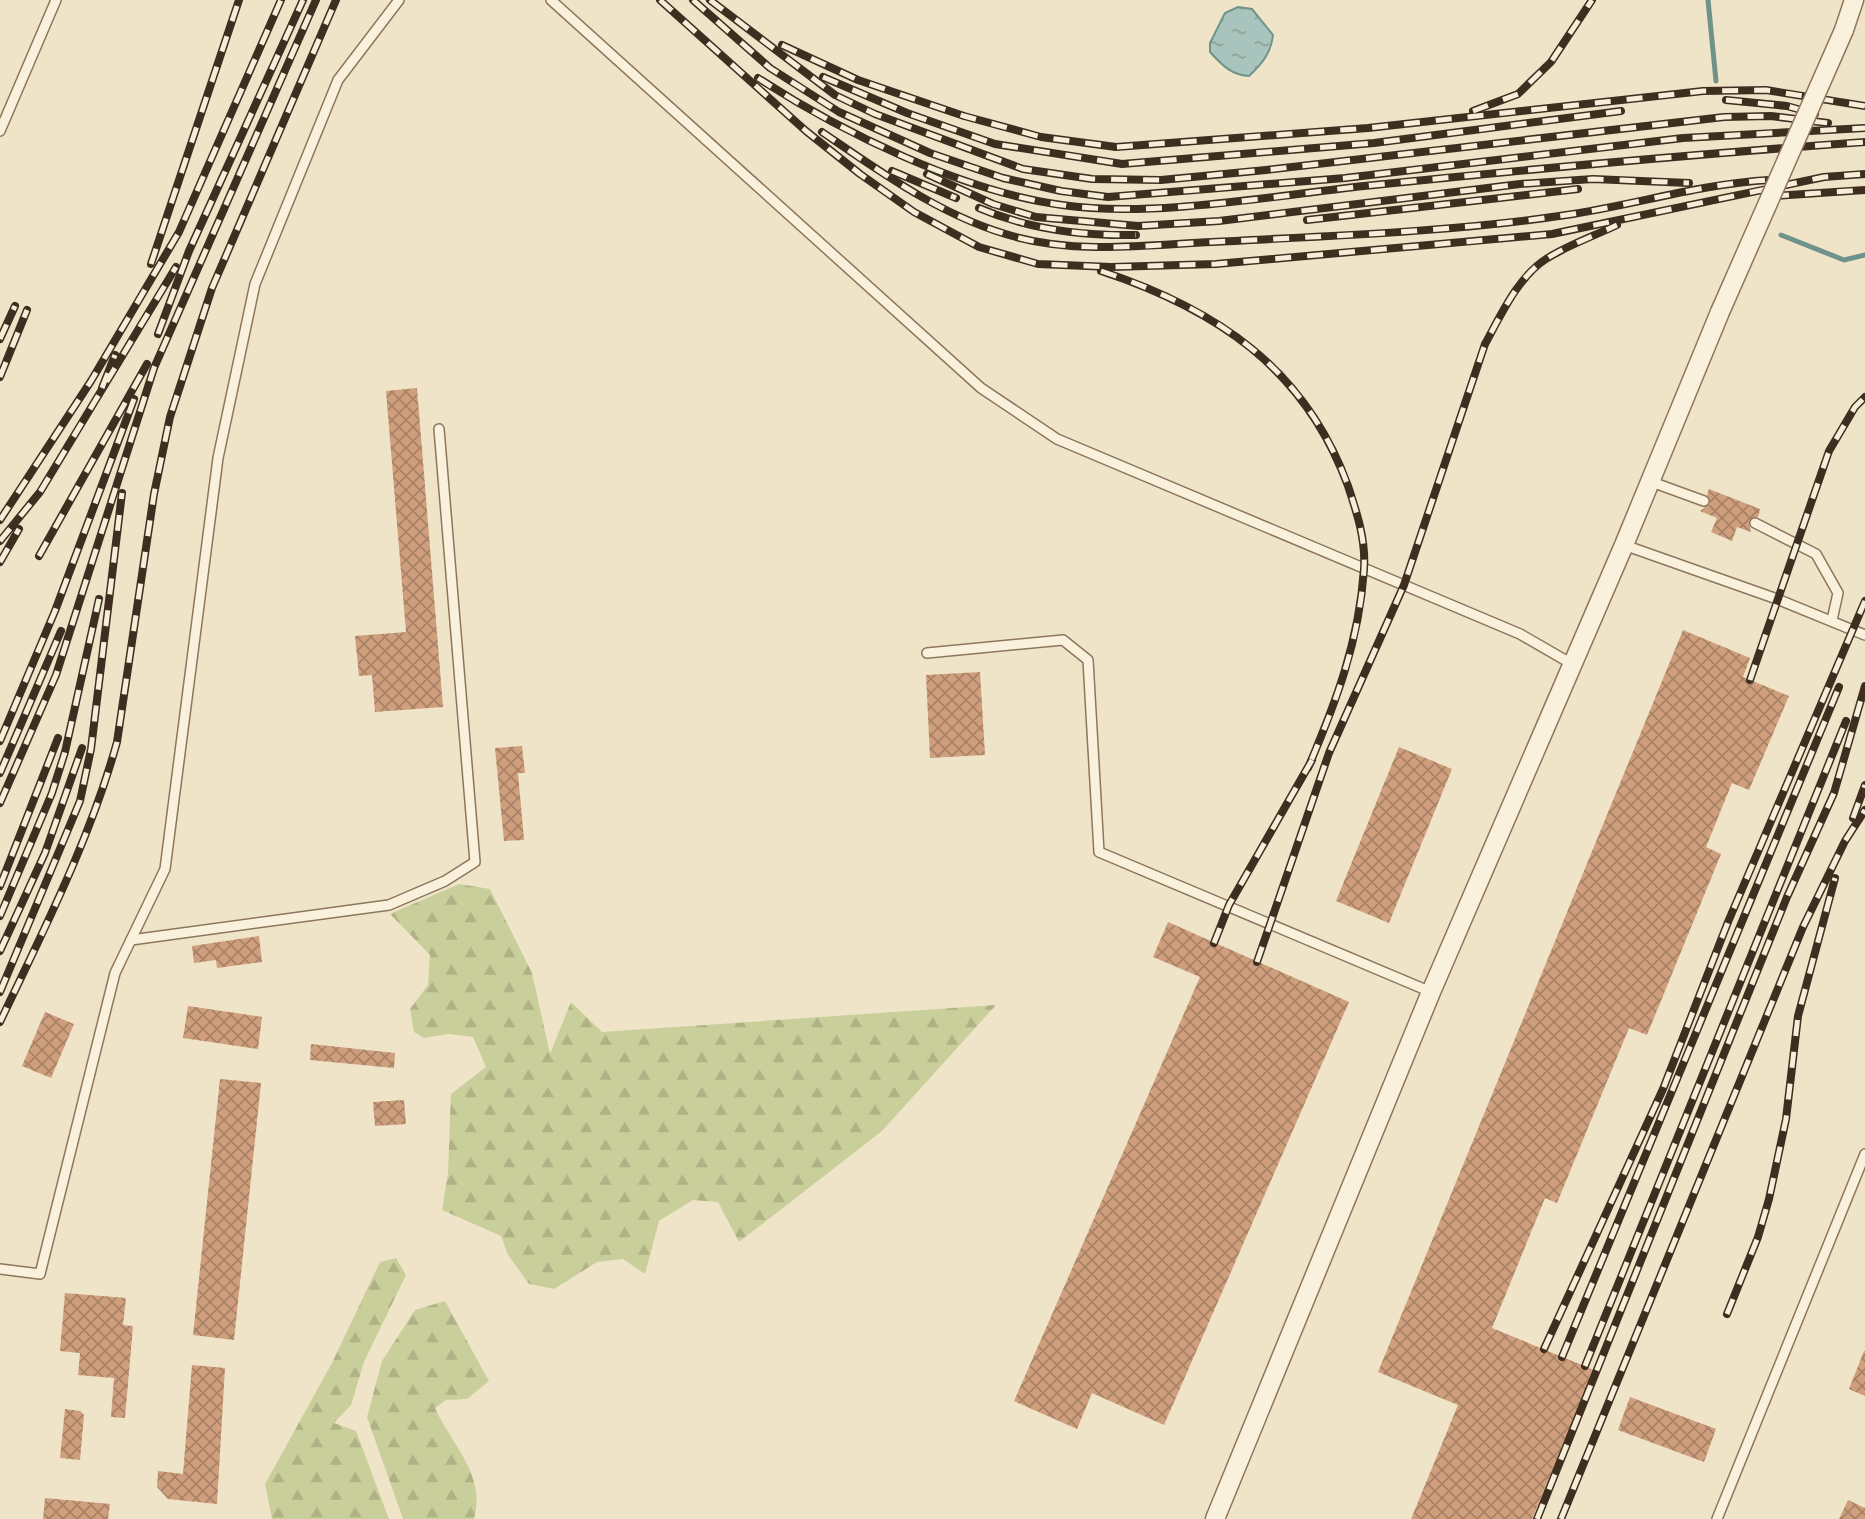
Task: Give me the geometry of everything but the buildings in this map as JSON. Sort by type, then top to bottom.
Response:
[{"type":"street","points":[[1215,1519],[1431,992],[1624,545],[1720,312],[1844,30],[1854,0]]},
{"type":"lane","points":[[0,131],[56,0]]},
{"type":"lane","points":[[0,1269],[40,1274],[116,973],[165,869],[218,458],[255,284],[338,80],[398,0]]},
{"type":"lane","points":[[551,0],[981,388],[1057,439],[1520,634],[1573,664]]},
{"type":"lane","points":[[131,940],[389,905],[445,881],[475,862],[439,429]]},
{"type":"lane","points":[[1649,481],[1704,501]]},
{"type":"lane","points":[[1755,523],[1816,554],[1838,593],[1832,620]]},
{"type":"lane","points":[[1624,545],[1832,620],[1865,635]]},
{"type":"lane","points":[[928,653],[1063,639],[1088,660],[1099,852],[1431,992]]},
{"type":"lane","points":[[1717,1519],[1865,1154]]},
{"type":"green space","points":[[459,884],[490,889],[532,973],[550,1054],[571,1002],[602,1032],[996,1005],[882,1131],[739,1242],[718,1202],[693,1200],[659,1221],[645,1274],[623,1259],[597,1262],[554,1289],[529,1284],[508,1255],[501,1236],[442,1210],[448,1173],[451,1094],[486,1067],[473,1037],[448,1034],[424,1038],[414,1032],[410,1009],[428,985],[430,955],[390,914]]},
{"type":"green space","points":[[396,1258],[406,1275],[364,1362],[351,1405],[334,1423],[356,1431],[389,1519],[272,1519],[265,1484],[332,1363],[380,1262]]},
{"type":"green space","points":[[445,1301],[489,1381],[467,1399],[446,1400],[435,1408],[472,1474],[477,1503],[474,1519],[403,1519],[367,1417],[382,1361],[415,1310]]},
{"type":"water","points":[[1238,7],[1252,9],[1273,35],[1265,58],[1249,76],[1232,71],[1210,52],[1210,43],[1225,13]]},
{"type":"waterway","points":[[1708,0],[1716,81]]},
{"type":"waterway","points":[[1781,235],[1844,260],[1865,255]]},
{"type":"railway","points":[[151,264],[239,0]]},
{"type":"railway","points":[[0,520],[91,381],[179,232],[281,0]]},
{"type":"railway","points":[[158,334],[189,251],[303,0]]},
{"type":"railway","points":[[0,803],[56,675],[154,368],[316,0]]},
{"type":"railway","points":[[0,1022],[79,850],[117,742],[154,494],[170,417],[212,288],[336,0]]},
{"type":"railway","points":[[660,0],[806,131],[914,212],[979,247],[1038,264],[1111,267],[1216,264],[1552,234],[1824,177],[1865,174]]},
{"type":"railway","points":[[693,0],[770,68],[839,112],[930,153],[1003,178],[1061,191],[1108,197],[1345,178],[1683,138],[1865,128]]},
{"type":"railway","points":[[710,0],[835,95],[875,114],[1023,169],[1092,179],[1161,180],[1266,170],[1724,117],[1771,116],[1828,123]]},
{"type":"railway","points":[[1473,111],[1518,94],[1551,62],[1592,0]]},
{"type":"railway","points":[[782,45],[858,80],[964,116],[1041,137],[1116,147],[1368,128],[1703,91],[1766,90],[1865,106]]},
{"type":"railway","points":[[823,77],[907,113],[995,144],[1122,164],[1374,143],[1621,111]]},
{"type":"railway","points":[[758,78],[827,119],[904,157],[945,173],[1024,198],[1097,208],[1134,209],[1212,204],[1489,174],[1865,142]]},
{"type":"railway","points":[[1726,100],[1787,106],[1815,114]]},
{"type":"railway","points":[[822,132],[914,193],[989,229],[1040,242],[1089,247],[1479,226],[1566,215],[1692,190],[1769,180]]},
{"type":"railway","points":[[892,171],[956,198]]},
{"type":"railway","points":[[927,174],[993,204],[1036,217],[1138,226],[1219,221],[1520,184],[1593,179],[1689,183]]},
{"type":"railway","points":[[1307,220],[1578,189]]},
{"type":"railway","points":[[1773,196],[1865,190]]},
{"type":"railway","points":[[979,208],[1056,230],[1136,235]]},
{"type":"railway","points":[[1257,962],[1329,753],[1404,585],[1485,344],[1511,297],[1536,267],[1563,249],[1617,225]]},
{"type":"railway","points":[[0,541],[40,492],[176,267]]},
{"type":"railway","points":[[1101,271],[1182,304],[1252,349],[1281,376],[1307,408],[1330,444],[1348,486],[1358,516],[1364,548],[1361,596],[1345,671],[1308,768]]},
{"type":"railway","points":[[0,339],[15,306]]},
{"type":"railway","points":[[0,377],[27,310]]},
{"type":"railway","points":[[102,388],[115,355]]},
{"type":"railway","points":[[39,556],[147,364]]},
{"type":"railway","points":[[1750,680],[1829,451],[1855,407],[1865,397]]},
{"type":"railway","points":[[0,741],[55,611],[134,399]]},
{"type":"railway","points":[[0,992],[80,801],[91,749],[122,493]]},
{"type":"railway","points":[[0,562],[19,529]]},
{"type":"railway","points":[[0,916],[52,793],[65,752],[99,599]]},
{"type":"railway","points":[[1544,1349],[1663,1089],[1728,922],[1865,601]]},
{"type":"railway","points":[[0,773],[61,631]]},
{"type":"railway","points":[[1537,1519],[1787,897],[1834,793],[1865,686]]},
{"type":"railway","points":[[1562,1357],[1839,687]]},
{"type":"railway","points":[[1585,1366],[1846,721]]},
{"type":"railway","points":[[0,886],[58,738]]},
{"type":"railway","points":[[0,951],[45,853],[82,748]]},
{"type":"railway","points":[[1214,943],[1229,905],[1312,760]]},
{"type":"railway","points":[[1853,818],[1865,785]]},
{"type":"railway","points":[[1561,1519],[1803,927],[1845,841],[1865,810]]},
{"type":"railway","points":[[1727,1314],[1758,1237],[1769,1199],[1786,1119],[1798,1016],[1835,878]]}]
